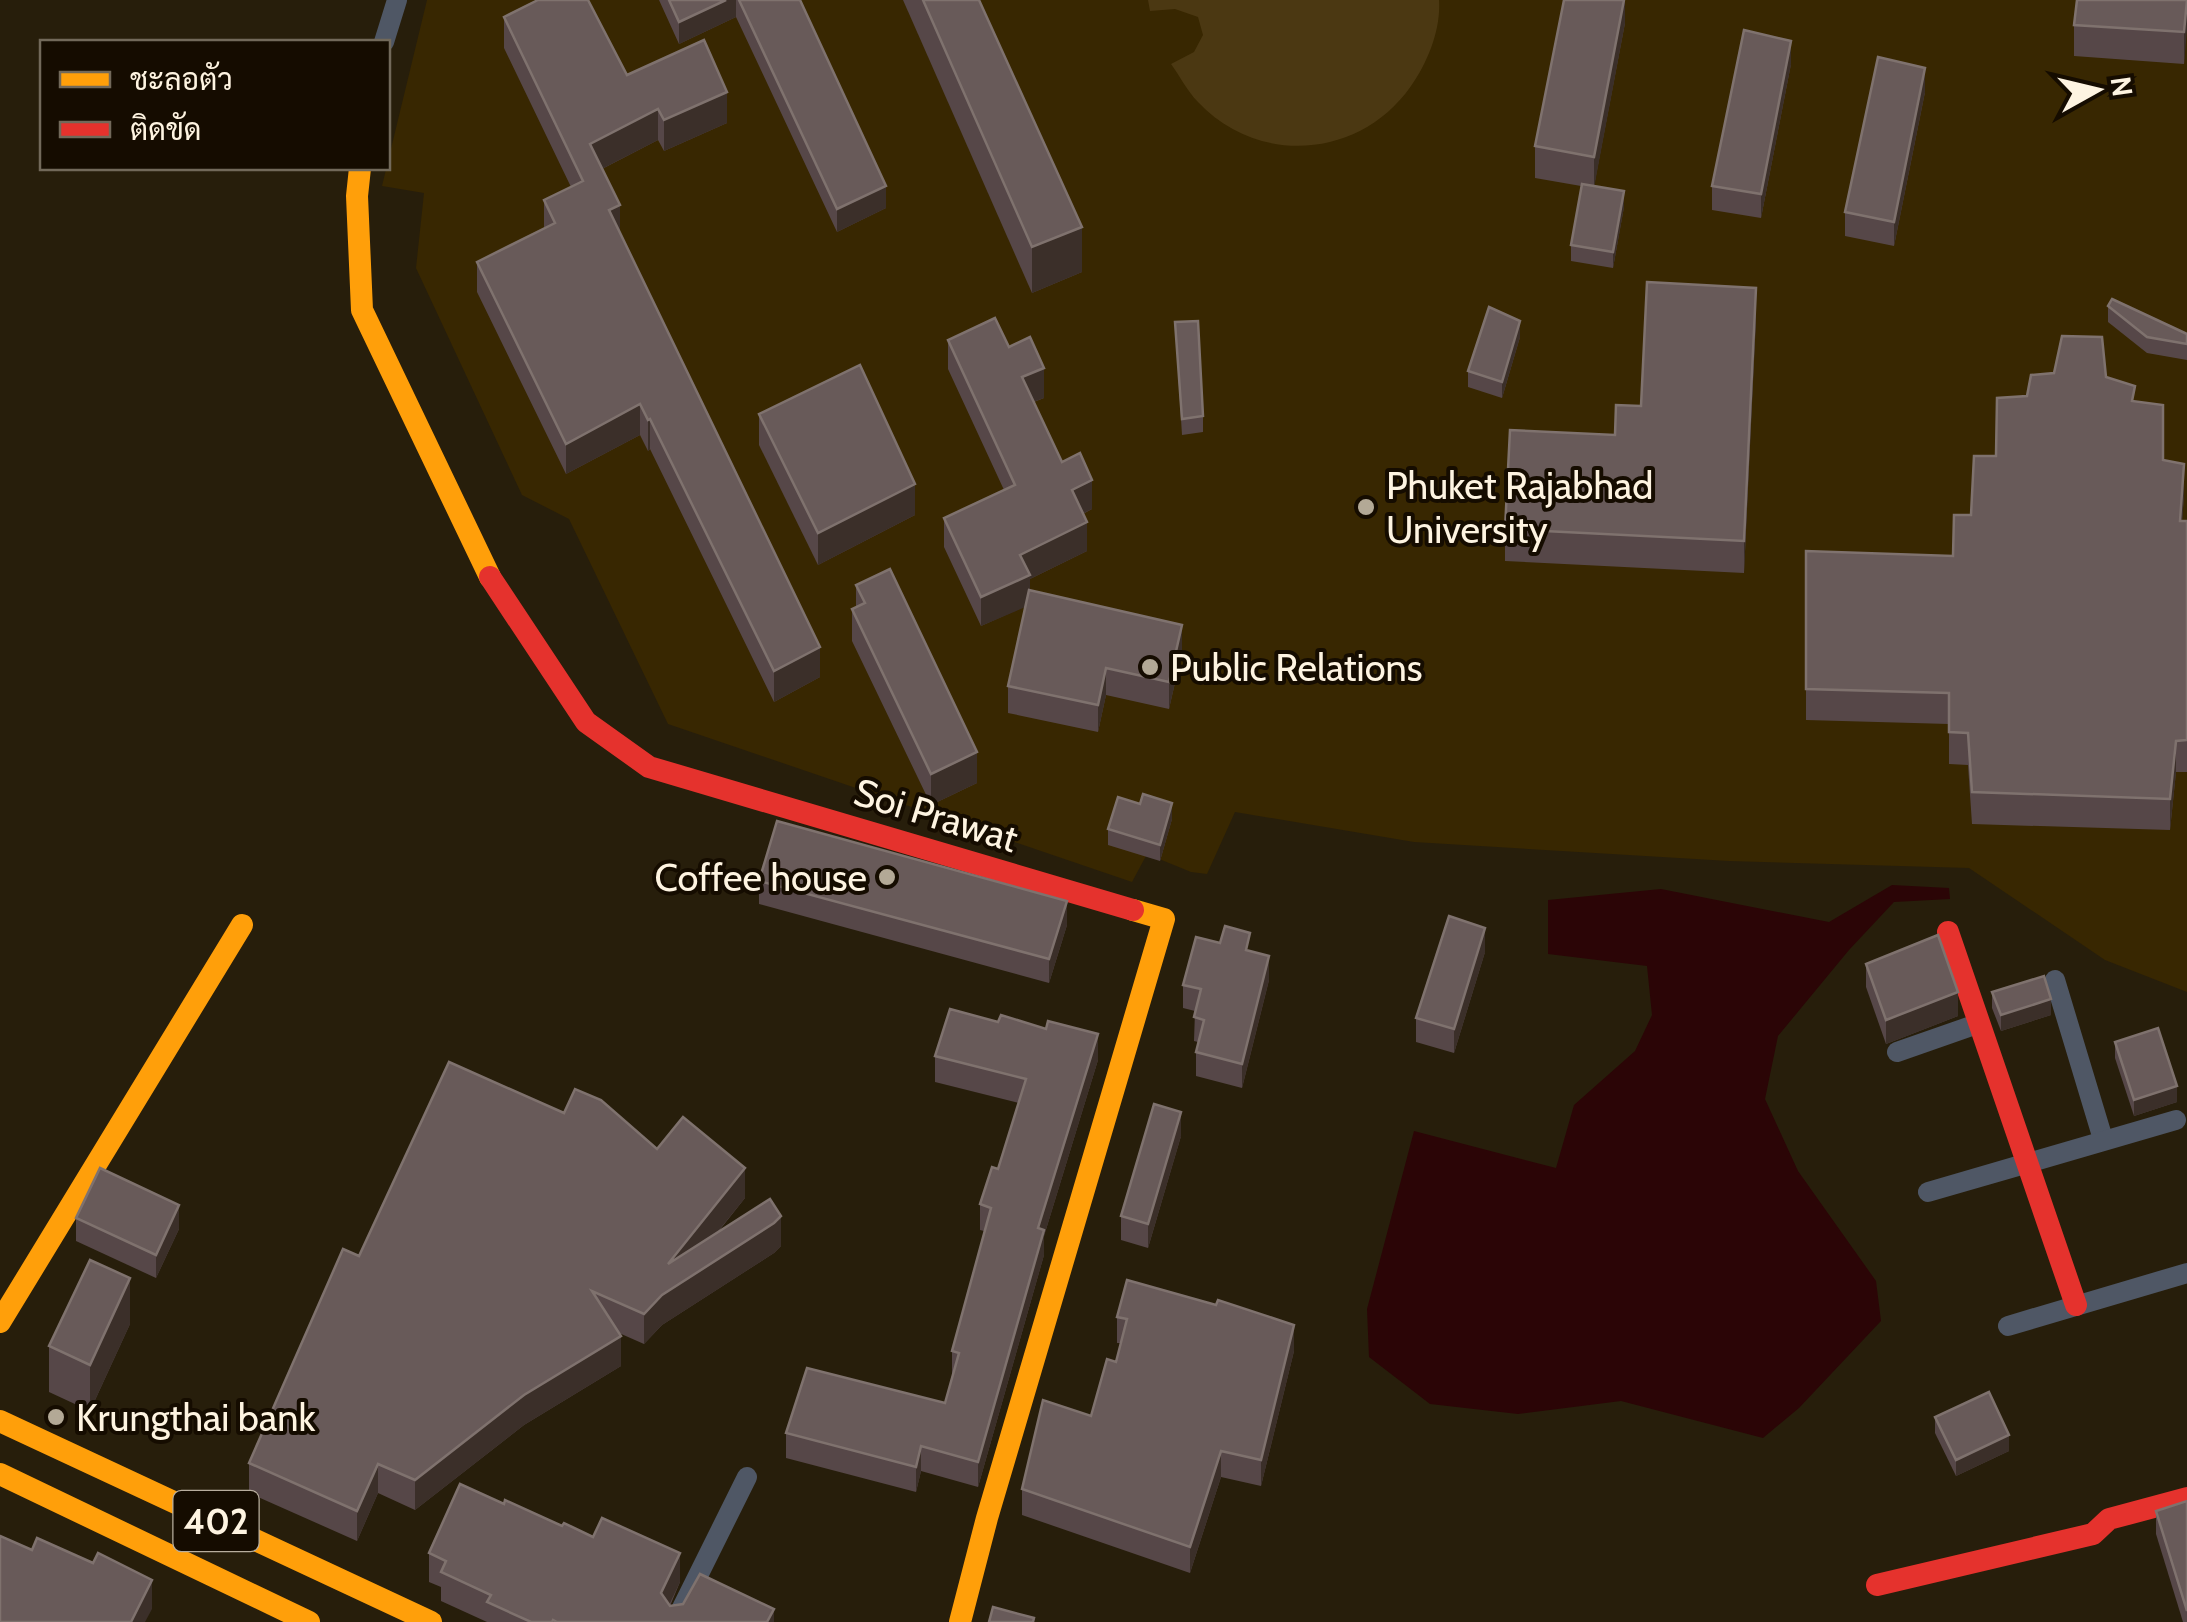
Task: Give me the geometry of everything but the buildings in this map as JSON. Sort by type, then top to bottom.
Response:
[{"type":"street","points":[[385,40],[397,0]]},
{"type":"street","name":"Soi Prawat","points":[[360,170],[357,196],[362,310],[495,588],[586,722],[649,767],[1164,919],[987,1518],[960,1622]]},
{"type":"street","points":[[0,1322],[242,924]]},
{"type":"street","points":[[1948,932],[2076,1306]]},
{"type":"street","points":[[2055,980],[2103,1139]]},
{"type":"street","points":[[1897,1052],[1977,1024]]},
{"type":"street","points":[[1928,1192],[2176,1120]]},
{"type":"street","points":[[2008,1326],[2187,1273]]},
{"type":"street","name":"402","points":[[0,1421],[432,1622]]},
{"type":"street","name":"402","points":[[0,1474],[309,1622]]},
{"type":"street","points":[[675,1622],[748,1477]]},
{"type":"street","points":[[1877,1585],[2094,1534],[2110,1519],[2187,1498]]},
{"type":"shaded area","name":"Phuket Rajabhad University","points":[[427,0],[2187,0],[2187,992],[2105,960],[1969,868],[1729,861],[1414,842],[1235,812],[1207,874],[1191,872],[1147,854],[1132,882],[668,724],[569,519],[522,495],[416,268],[424,193],[382,186],[386,170],[390,170],[390,153]]},
{"type":"shaded area","points":[[1148,0],[1439,0],[1439,11],[1436,34],[1423,67],[1390,110],[1365,128],[1338,140],[1309,145],[1279,144],[1250,137],[1223,123],[1194,98],[1171,64],[1194,52],[1203,35],[1198,17],[1175,9],[1150,11]]},
{"type":"shaded area","points":[[1892,885],[1949,888],[1950,899],[1894,902],[1849,950],[1778,1036],[1765,1099],[1798,1171],[1876,1281],[1881,1321],[1799,1408],[1763,1438],[1621,1401],[1518,1414],[1430,1404],[1369,1357],[1367,1309],[1414,1131],[1556,1168],[1574,1105],[1635,1051],[1652,1015],[1647,966],[1548,954],[1548,900],[1661,889],[1829,922]]},
{"type":"traffic: slow","points":[[360,170],[357,196],[362,310],[490,577]]},
{"type":"traffic: slow","points":[[960,1622],[987,1518],[1164,919],[1133,910]]},
{"type":"traffic: slow","points":[[0,1322],[242,925]]},
{"type":"traffic: slow","points":[[0,1421],[431,1622]]},
{"type":"traffic: slow","points":[[0,1474],[309,1622]]},
{"type":"traffic: jam","points":[[490,577],[586,722],[649,767],[1133,910]]},
{"type":"traffic: jam","points":[[1948,932],[2076,1305]]},
{"type":"traffic: jam","points":[[1877,1585],[2093,1534],[2109,1519],[2187,1498]]},
{"type":"place","name":"Phuket Rajabhad University","points":[[1366,507]]},
{"type":"place","name":"Public Relations","points":[[1150,667]]},
{"type":"place","name":"Coffee house","points":[[887,877]]},
{"type":"place","name":"Krungthai bank","points":[[56,1417]]}]
